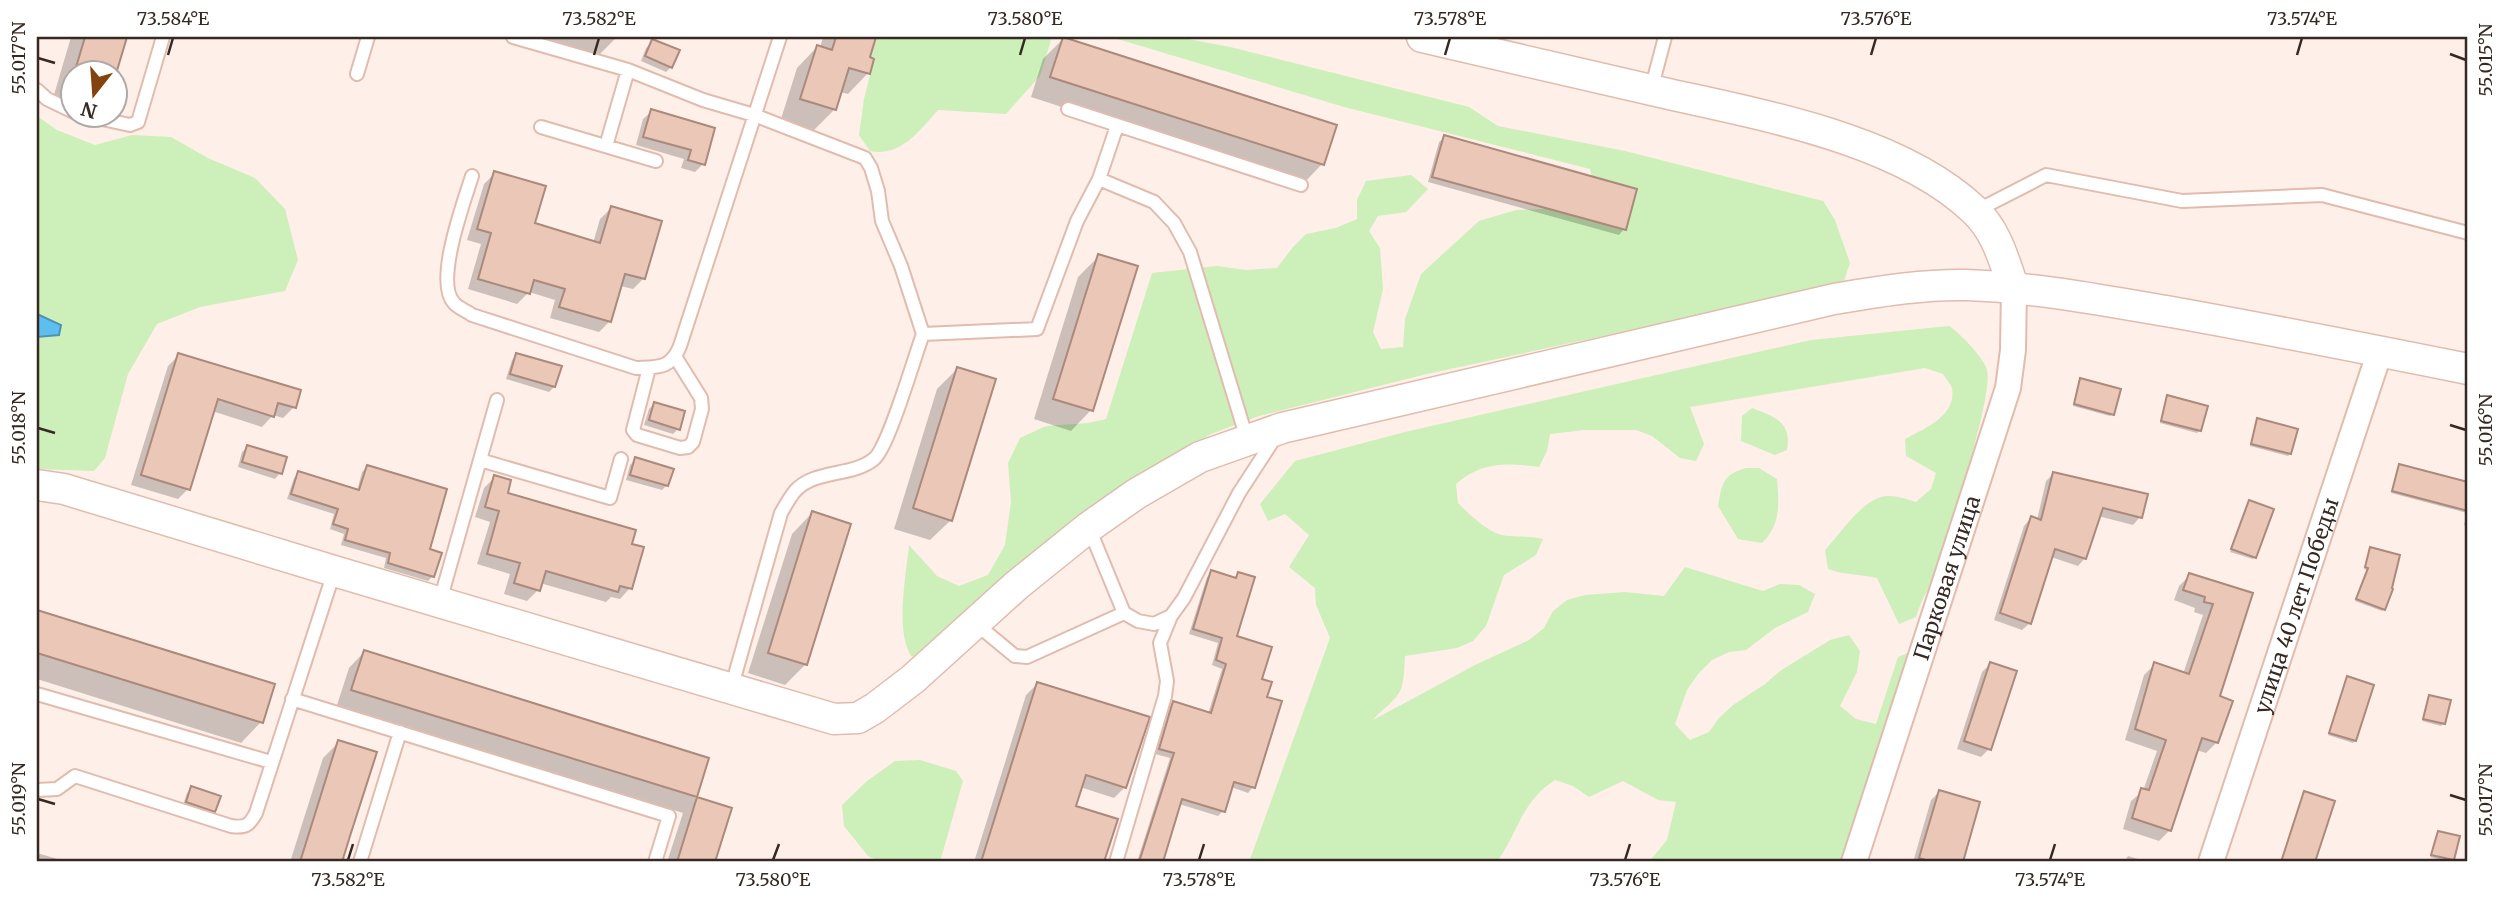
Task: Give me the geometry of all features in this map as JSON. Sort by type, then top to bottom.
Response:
[{"type":"street","points":[[1422,37],[1756,114],[1887,153],[1942,184],[1976,211],[1998,241],[2014,289]]},
{"type":"street","points":[[37,485],[64,489],[834,719],[858,718],[913,679],[1017,585],[1089,527],[1136,494],[1199,457],[1282,428],[1834,299],[1897,289],[1964,285],[2014,289],[2122,304],[2468,369]]},
{"type":"street","name":"Парковая улица","points":[[1854,862],[2008,388],[2013,351],[2014,289]]},
{"type":"street","name":"улица 40 лет Победы","points":[[2211,862],[2380,351]]},
{"type":"lane","points":[[130,125],[138,122],[163,37]]},
{"type":"lane","points":[[357,74],[368,37]]},
{"type":"lane","points":[[513,37],[628,70],[703,100],[754,115],[865,158],[871,168],[882,220],[901,266],[923,334],[891,427],[876,457],[852,471],[817,478],[796,489],[781,513],[731,689]]},
{"type":"lane","points":[[472,176],[449,260],[447,286],[452,302],[472,315],[636,369],[662,367],[676,358],[780,37]]},
{"type":"lane","points":[[1651,90],[1665,37]]},
{"type":"lane","points":[[606,146],[628,70]]},
{"type":"lane","points":[[37,90],[60,105]]},
{"type":"lane","points":[[1068,109],[1301,185]]},
{"type":"lane","points":[[923,334],[1037,329],[1077,221],[1100,179],[1118,126]]},
{"type":"lane","points":[[541,127],[656,161]]},
{"type":"lane","points":[[1976,211],[2046,175],[2182,201],[2322,195],[2468,233]]},
{"type":"lane","points":[[1100,179],[1154,202],[1174,223],[1190,252],[1247,439]]},
{"type":"lane","points":[[649,368],[632,430],[637,435],[680,448],[688,447],[693,442],[702,409],[701,398],[676,358]]},
{"type":"lane","points":[[440,601],[497,400]]},
{"type":"lane","points":[[1116,862],[1165,696],[1167,681],[1160,643],[1171,616],[1184,598],[1239,493],[1282,428]]},
{"type":"lane","points":[[480,460],[610,498],[621,459]]},
{"type":"lane","points":[[1089,527],[1124,613],[1138,621],[1154,624],[1171,616]]},
{"type":"lane","points":[[37,790],[57,789],[75,776],[243,828],[250,824],[256,813],[334,571]]},
{"type":"lane","points":[[975,622],[1015,656],[1027,657],[1124,613]]},
{"type":"lane","points":[[37,694],[271,762]]},
{"type":"lane","points":[[292,699],[669,816],[655,862]]},
{"type":"lane","points":[[360,862],[400,732]]},
{"type":"green space","points":[[876,37],[1052,37],[1040,76],[1006,114],[938,110],[908,141],[881,152],[870,151],[859,135],[874,59],[870,57]]},
{"type":"green space","points":[[1111,37],[1177,37],[1230,47],[1469,107],[1498,126],[1625,151],[1823,201],[1835,220],[1850,263],[1844,281],[1427,374],[1259,416],[1211,434],[1134,479],[919,658],[911,656],[906,645],[903,618],[909,545],[937,576],[959,586],[988,575],[1005,545],[1011,502],[1008,463],[1020,438],[1046,426],[1106,419],[1152,273],[1217,266],[1246,270],[1277,268],[1306,234],[1336,228],[1357,219],[1357,200],[1366,181],[1411,175],[1428,189],[1406,212],[1378,216],[1369,231],[1380,248],[1383,289],[1373,332],[1381,349],[1403,347],[1405,319],[1421,274],[1479,221],[1516,210],[1568,208],[1594,187],[1590,169],[1344,107]]},
{"type":"green space","points":[[37,116],[57,130],[95,145],[132,135],[171,137],[208,158],[255,178],[285,209],[298,260],[285,291],[200,307],[157,324],[128,374],[105,458],[94,471],[37,469],[37,337],[59,335],[61,324],[37,314]]},
{"type":"green space","points":[[1949,326],[1981,359],[1987,370],[1987,384],[1984,407],[1959,498],[1937,568],[1916,617],[1899,624],[1877,578],[1828,569],[1825,550],[1870,502],[1887,496],[1916,502],[1931,489],[1936,473],[1906,456],[1905,439],[1930,426],[1944,414],[1952,398],[1952,388],[1943,374],[1925,368],[1690,407],[1704,444],[1696,461],[1680,458],[1652,436],[1636,430],[1584,430],[1550,434],[1547,451],[1539,467],[1495,465],[1466,477],[1456,484],[1458,503],[1475,519],[1495,533],[1543,539],[1536,555],[1504,575],[1486,626],[1473,641],[1457,648],[1405,656],[1400,692],[1373,720],[1477,664],[1529,640],[1544,628],[1553,611],[1567,600],[1585,595],[1625,592],[1664,596],[1685,567],[1763,591],[1780,584],[1799,585],[1815,594],[1808,612],[1775,628],[1746,650],[1729,652],[1712,660],[1687,690],[1675,724],[1690,740],[1709,732],[1733,705],[1780,671],[1830,640],[1849,635],[1860,651],[1857,672],[1840,706],[1856,719],[1876,724],[1898,657],[1912,651],[1849,862],[1649,862],[1667,840],[1676,802],[1658,800],[1623,781],[1589,797],[1573,786],[1555,780],[1528,807],[1497,862],[1249,862],[1330,638],[1316,605],[1315,588],[1289,567],[1309,535],[1285,514],[1268,521],[1260,504],[1295,461],[1405,432],[1811,340]]},
{"type":"green space","points":[[1752,408],[1780,422],[1787,433],[1787,450],[1775,455],[1741,441],[1742,416]]},
{"type":"green space","points":[[1746,468],[1759,468],[1777,479],[1776,521],[1762,543],[1738,539],[1718,506],[1724,481]]},
{"type":"green space","points":[[920,760],[956,771],[963,781],[940,862],[881,862],[868,856],[844,826],[842,805],[867,781],[895,761]]},
{"type":"water","points":[[37,314],[61,325],[59,335],[37,337]]},
{"type":"building","points":[[85,37],[127,37],[120,60],[78,60]]},
{"type":"building","points":[[836,37],[876,37],[870,57],[874,59],[870,74],[849,68],[836,110],[800,99],[817,45],[832,50]]},
{"type":"building","points":[[1063,37],[1337,125],[1324,165],[1050,77]]},
{"type":"building","points":[[652,39],[680,50],[672,68],[645,56]]},
{"type":"building","points":[[651,109],[715,128],[705,165],[688,160],[691,150],[643,137]]},
{"type":"building","points":[[1444,135],[1637,189],[1626,230],[1432,177]]},
{"type":"building","points":[[494,171],[546,186],[535,223],[600,243],[611,206],[662,221],[645,279],[625,274],[611,322],[559,307],[565,289],[534,280],[530,294],[478,279],[491,233],[477,229]]},
{"type":"building","points":[[1098,254],[1138,266],[1093,411],[1053,399]]},
{"type":"building","points":[[178,353],[301,390],[296,408],[278,403],[274,417],[218,399],[190,490],[141,475]]},
{"type":"building","points":[[516,353],[562,366],[555,387],[510,374]]},
{"type":"building","points":[[957,367],[996,379],[952,521],[913,508]]},
{"type":"building","points":[[2080,378],[2121,389],[2114,415],[2074,404]]},
{"type":"building","points":[[2167,395],[2208,406],[2201,431],[2161,421]]},
{"type":"building","points":[[654,402],[685,411],[680,430],[649,420]]},
{"type":"building","points":[[2257,418],[2298,429],[2291,454],[2251,444]]},
{"type":"building","points":[[247,445],[287,457],[282,474],[242,462]]},
{"type":"building","points":[[635,457],[674,469],[668,486],[630,475]]},
{"type":"building","points":[[2399,464],[2468,482],[2468,511],[2392,491]]},
{"type":"building","points":[[367,465],[447,489],[430,549],[442,553],[434,577],[388,563],[390,553],[345,540],[348,529],[333,524],[338,509],[291,494],[298,471],[359,490]]},
{"type":"building","points":[[2053,472],[2148,494],[2142,518],[2103,508],[2086,559],[2055,549],[2031,624],[2000,613],[2031,516],[2041,520]]},
{"type":"building","points":[[494,475],[511,480],[508,493],[636,530],[632,544],[644,547],[632,589],[620,586],[618,592],[546,571],[540,591],[514,583],[520,563],[487,554],[499,511],[485,507]]},
{"type":"building","points":[[2249,500],[2274,509],[2256,558],[2231,549]]},
{"type":"building","points":[[812,511],[851,524],[807,665],[768,653]]},
{"type":"building","points":[[2370,547],[2400,555],[2393,589],[2385,610],[2356,599],[2368,568],[2365,567]]},
{"type":"building","points":[[1211,570],[1236,578],[1238,572],[1255,577],[1237,636],[1272,647],[1262,679],[1272,682],[1267,697],[1282,701],[1255,788],[1234,782],[1225,812],[1182,799],[1163,862],[1139,862],[1174,753],[1159,749],[1173,701],[1211,713],[1226,664],[1216,660],[1222,638],[1193,629]]},
{"type":"building","points":[[2189,573],[2253,593],[2220,696],[2233,701],[2218,743],[2202,738],[2171,831],[2132,818],[2141,788],[2149,790],[2166,740],[2135,729],[2154,662],[2189,674],[2213,604],[2204,602],[2205,597],[2183,590]]},
{"type":"building","points":[[37,610],[275,684],[263,723],[37,653]]},
{"type":"building","points":[[364,650],[709,758],[697,797],[351,690]]},
{"type":"building","points":[[1990,662],[2017,671],[1991,750],[1964,741]]},
{"type":"building","points":[[2347,676],[2374,685],[2356,741],[2329,733]]},
{"type":"building","points":[[1037,682],[1150,717],[1126,788],[1086,775],[1076,806],[1118,819],[1104,862],[981,862]]},
{"type":"building","points":[[2429,695],[2451,700],[2445,724],[2423,719]]},
{"type":"building","points":[[338,740],[377,752],[342,862],[300,862]]},
{"type":"building","points":[[191,786],[221,796],[215,812],[186,802]]},
{"type":"building","points":[[1939,790],[1980,802],[1963,862],[1933,862],[1919,858]]},
{"type":"building","points":[[2304,791],[2335,801],[2315,862],[2281,862]]},
{"type":"building","points":[[697,797],[732,808],[715,862],[677,862]]},
{"type":"building","points":[[2438,831],[2460,836],[2454,860],[2431,855]]}]
